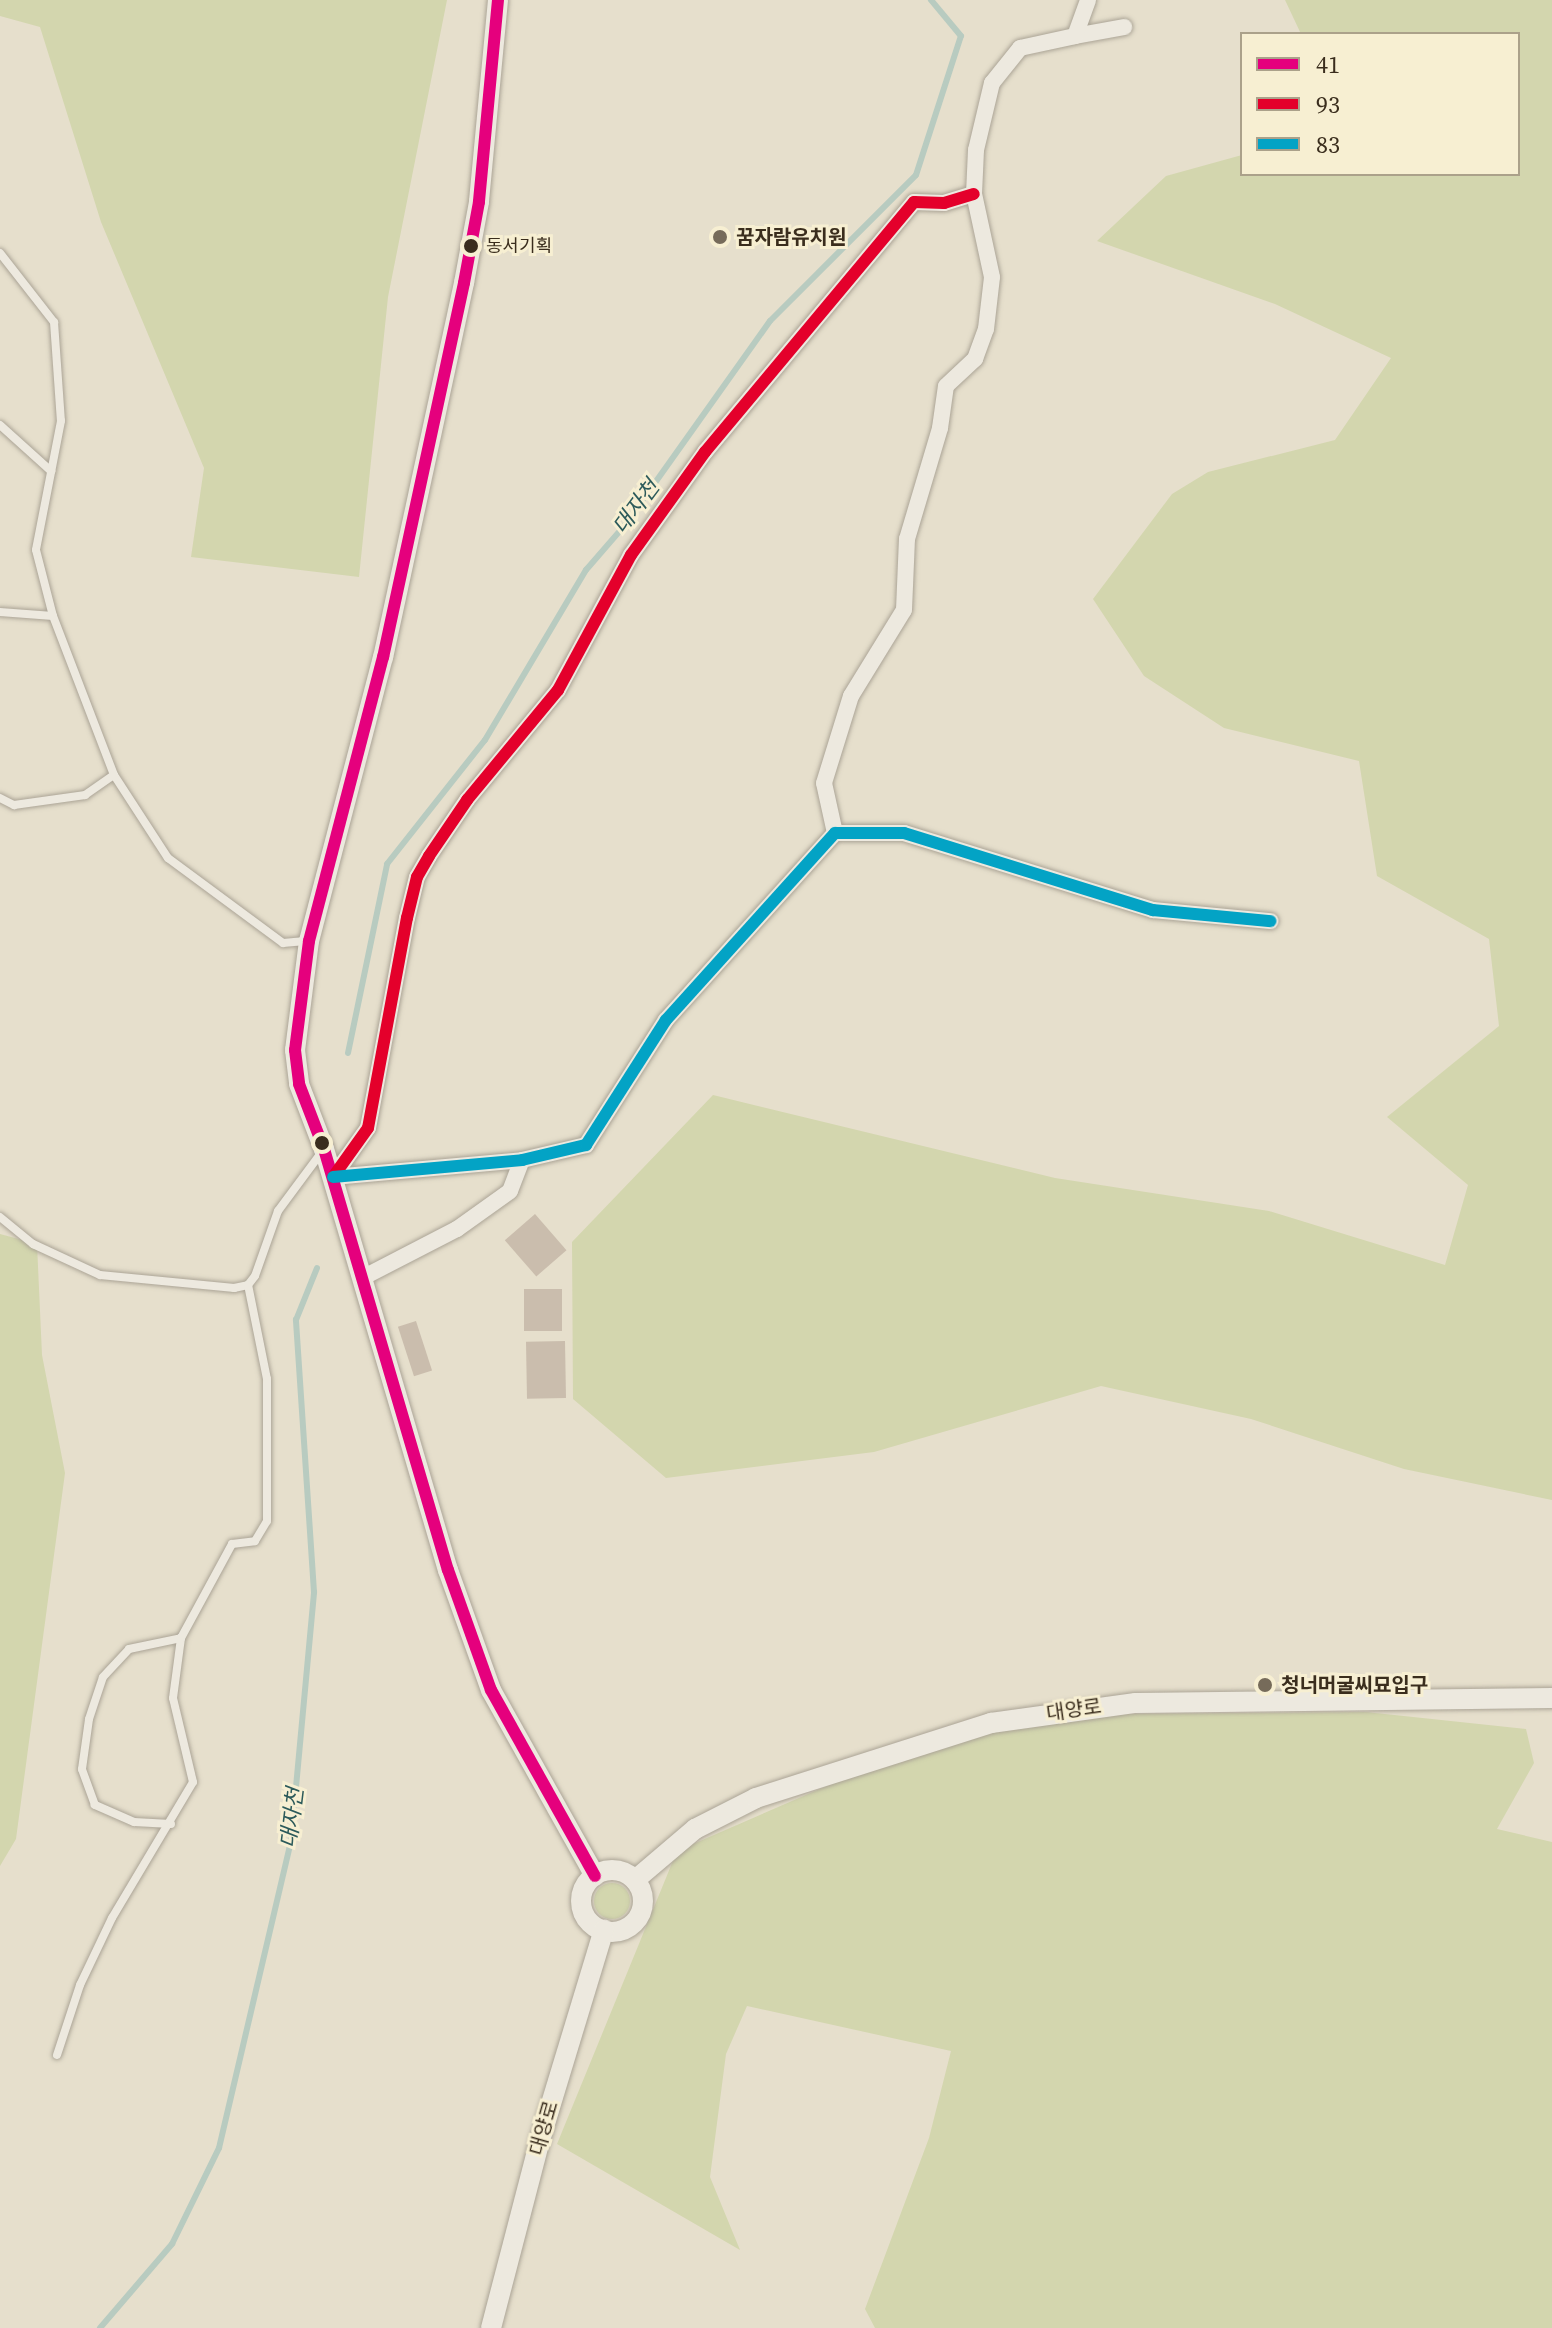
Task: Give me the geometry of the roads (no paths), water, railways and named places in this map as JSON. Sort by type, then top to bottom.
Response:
[{"type":"street","points":[[498,0],[479,202],[464,283],[383,657],[309,941],[295,1050],[299,1084],[333,1177],[448,1570],[491,1690],[595,1876]]},
{"type":"street","points":[[1075,36],[1088,0]]},
{"type":"street","points":[[835,833],[824,783],[851,696],[904,610],[907,539],[946,386],[975,359],[986,329],[992,277],[974,194],[976,150],[992,83],[1020,48],[1124,27]]},
{"type":"street","points":[[333,1177],[368,1128],[407,918],[417,877],[429,856],[467,800],[558,690],[631,555],[705,452],[914,202],[944,203],[974,194]]},
{"type":"street","points":[[333,1177],[522,1160],[586,1145],[666,1020],[835,833],[904,833],[1153,910],[1270,921]]},
{"type":"street","points":[[362,1278],[457,1229],[510,1191],[522,1160]]},
{"type":"street","name":"대양로","points":[[635,1880],[695,1829],[756,1798],[991,1723],[1136,1703],[1552,1698]]},
{"type":"street","points":[[618,1871],[635,1880],[643,1897],[639,1916],[625,1929],[604,1930],[582,1908],[584,1887],[595,1876],[618,1871]]},
{"type":"street","name":"대양로","points":[[491,2328],[540,2140],[604,1930]]},
{"type":"lane","points":[[2,259],[54,322],[61,421],[36,550],[53,616],[114,775],[168,858],[283,943],[309,941]]},
{"type":"lane","points":[[0,425],[51,471]]},
{"type":"lane","points":[[0,612],[53,616]]},
{"type":"lane","points":[[0,798],[14,805],[85,795],[114,775]]},
{"type":"lane","points":[[57,2055],[80,1985],[112,1918],[135,1874],[171,1824],[193,1782],[173,1698],[181,1638],[232,1544],[255,1541],[267,1521],[267,1379],[248,1285],[278,1211],[324,1149]]},
{"type":"lane","points":[[0,1217],[33,1244],[100,1275],[248,1285]]},
{"type":"lane","points":[[171,1824],[134,1822],[95,1805],[82,1769],[89,1719],[103,1677],[129,1649],[181,1638]]},
{"type":"waterway","name":"대자천","points":[[348,1053],[387,864],[485,740],[586,570],[625,525],[770,321],[916,175],[961,36],[931,0]]},
{"type":"waterway","name":"대자천","points":[[100,2328],[172,2244],[219,2148],[291,1841],[314,1592],[296,1320],[317,1268]]},
{"type":"place","name":"꿈자람유치원","points":[[720,237]]},
{"type":"place","name":"동서기획","points":[[471,246]]},
{"type":"place","name":"청너머굴씨묘입구","points":[[1265,1685]]}]
